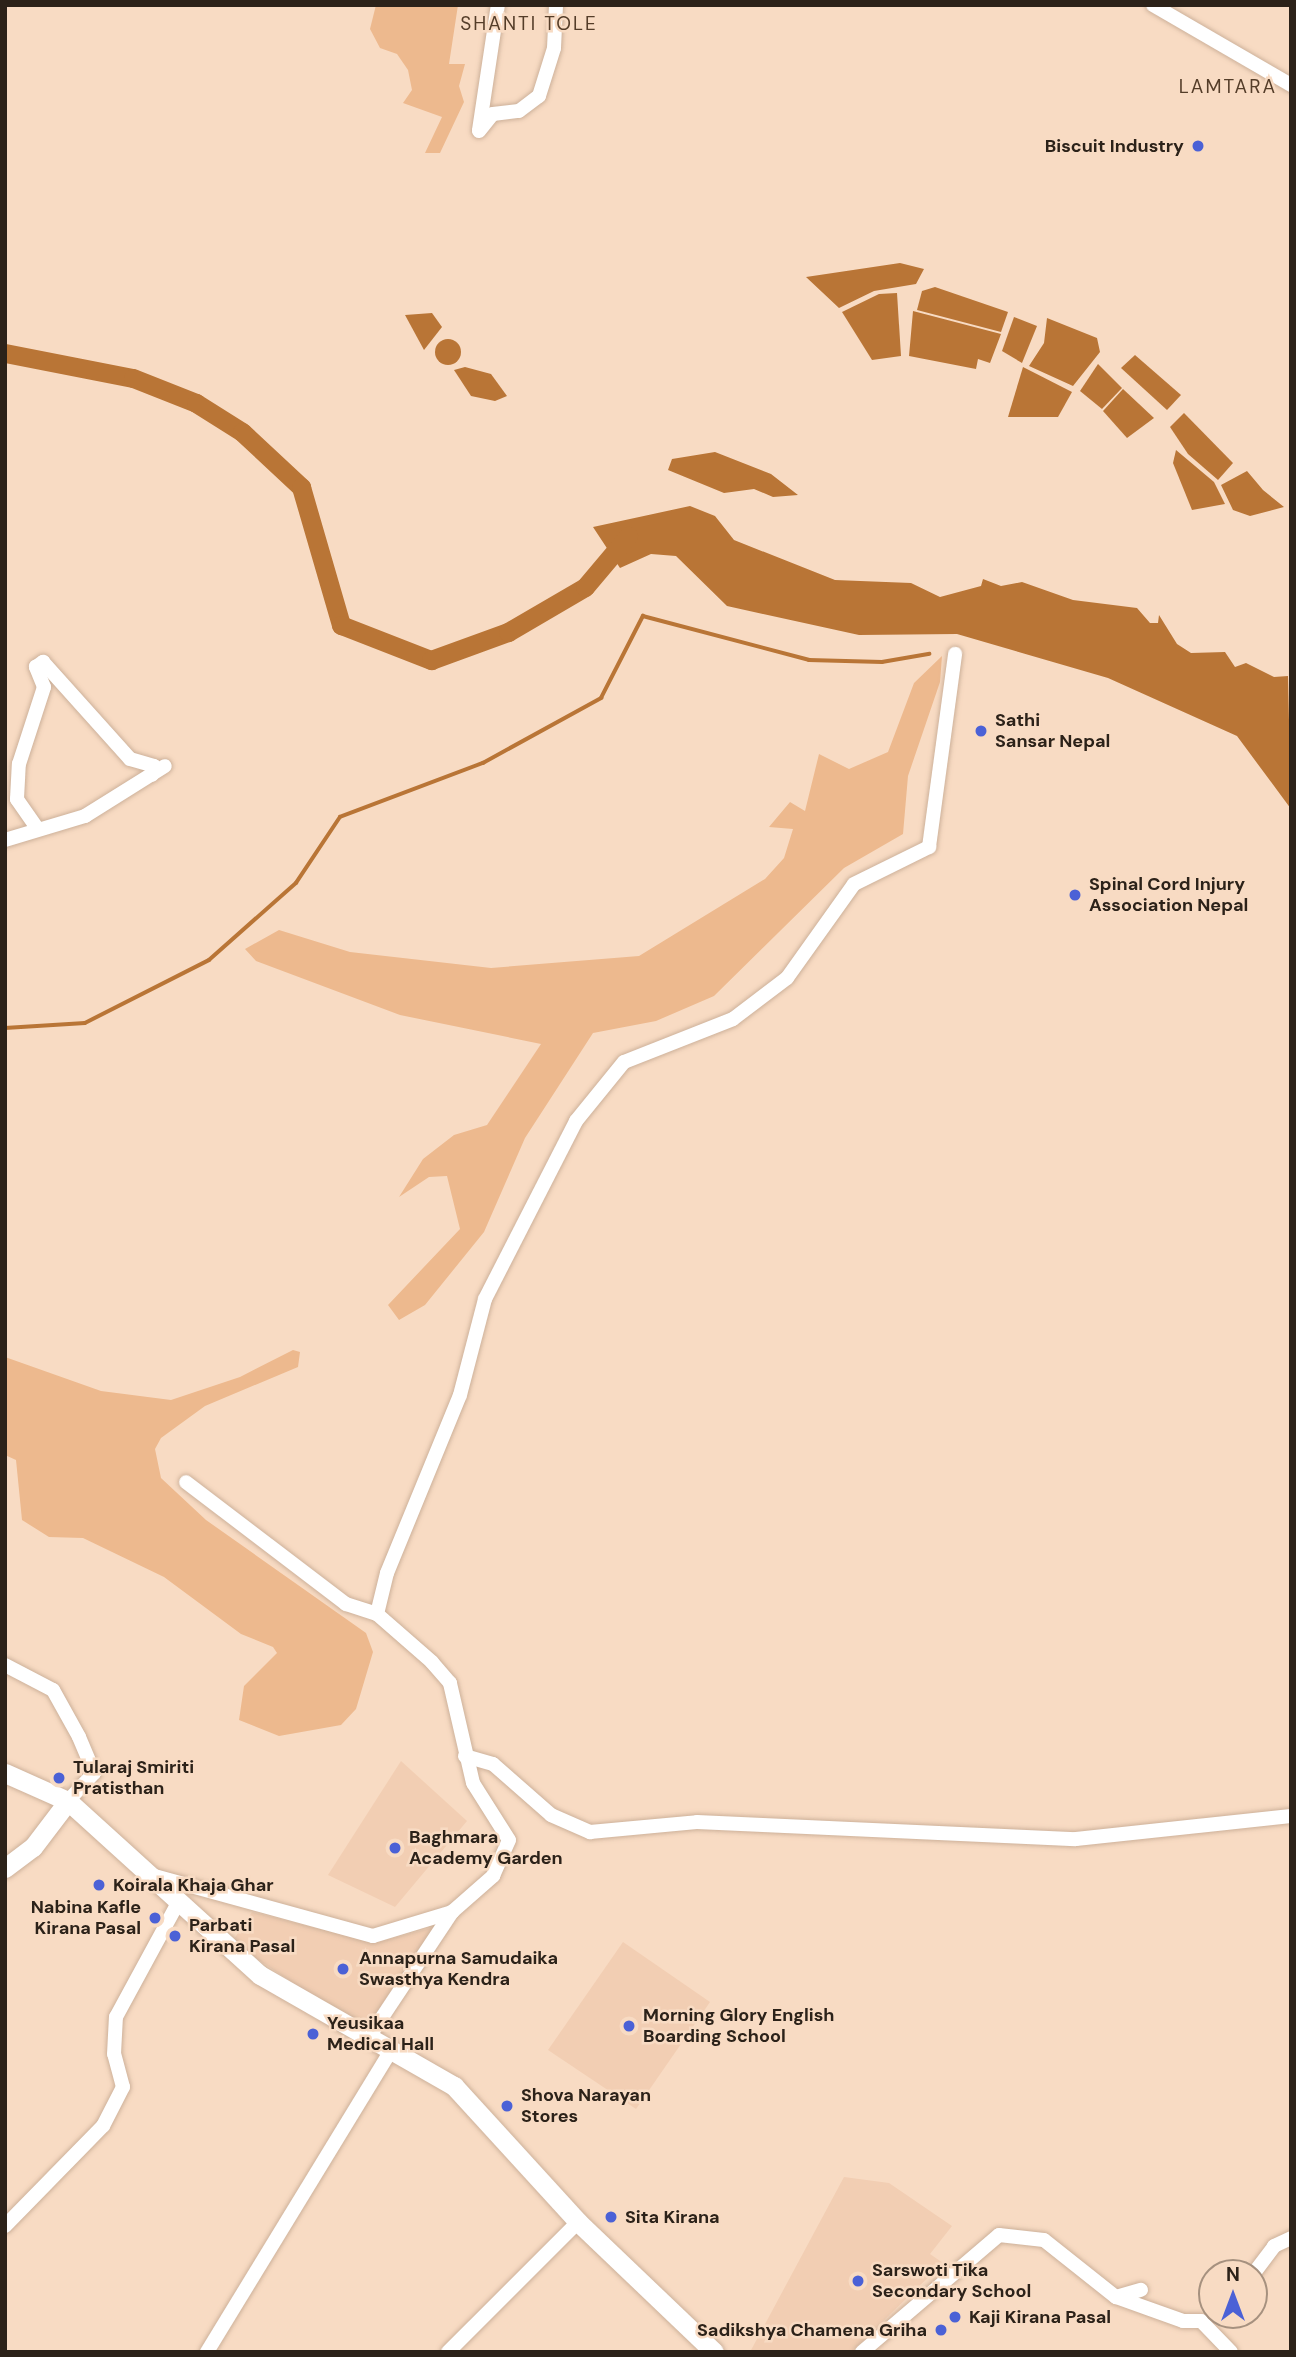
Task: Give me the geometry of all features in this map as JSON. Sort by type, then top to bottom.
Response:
[{"type":"main road","points":[[5,1773],[68,1801],[260,1975],[465,2095],[578,2222],[714,2352]]},
{"type":"main road","points":[[5,1868],[33,1847],[68,1801]]},
{"type":"street","points":[[498,5],[479,131],[492,114],[519,111],[539,96],[554,48],[556,5]]},
{"type":"street","points":[[1153,5],[1291,85]]},
{"type":"street","points":[[377,1614],[387,1573],[460,1395],[485,1299],[576,1121],[624,1062],[733,1019],[787,978],[854,884],[929,847],[955,654]]},
{"type":"street","points":[[5,840],[37,828],[85,816],[159,770],[130,759],[43,662],[36,667],[44,687],[40,709],[19,764],[18,787],[18,799],[37,828]]},
{"type":"street","points":[[187,1482],[346,1604],[377,1614],[450,1683],[473,1783],[509,1840],[492,1876],[452,1912],[368,2040]]},
{"type":"street","points":[[5,1665],[53,1690],[79,1737],[94,1773],[68,1801]]},
{"type":"street","points":[[465,1756],[493,1764],[551,1815],[590,1832],[697,1822],[1076,1839],[1291,1816]]},
{"type":"street","points":[[149,1875],[373,1936],[398,1934],[452,1912]]},
{"type":"street","points":[[5,2226],[103,2126],[123,2087],[114,2054],[116,2017],[179,1901]]},
{"type":"street","points":[[207,2352],[390,2052]]},
{"type":"street","points":[[448,2352],[578,2222]]},
{"type":"street","points":[[862,2352],[999,2235],[1044,2240],[1116,2297],[1183,2321],[1198,2321]]},
{"type":"street","points":[[1265,2259],[1275,2246],[1291,2238]]},
{"type":"street","points":[[1116,2297],[1140,2290]]},
{"type":"street","points":[[1209,2329],[1231,2352]]},
{"type":"shaded area","points":[[376,5],[458,5],[449,64],[465,64],[459,86],[464,102],[440,153],[425,153],[442,117],[403,103],[412,90],[408,70],[397,54],[380,48],[370,29]]},
{"type":"shaded area","points":[[900,263],[924,269],[916,284],[874,291],[839,308],[806,277]]},
{"type":"shaded area","points":[[935,287],[1008,312],[1001,332],[917,310],[922,291]]},
{"type":"shaded area","points":[[897,293],[901,356],[872,360],[842,312],[879,294]]},
{"type":"shaded area","points":[[913,311],[1001,334],[990,363],[978,359],[976,369],[909,356]]},
{"type":"shaded area","points":[[432,313],[442,327],[424,350],[405,315]]},
{"type":"shaded area","points":[[1014,317],[1037,326],[1022,363],[1002,351]]},
{"type":"shaded area","points":[[1047,318],[1097,338],[1100,352],[1073,386],[1029,366],[1044,343]]},
{"type":"shaded area","points":[[448,339],[457,343],[461,352],[457,361],[448,365],[439,361],[435,352],[439,343]]},
{"type":"shaded area","points":[[1135,355],[1181,395],[1167,410],[1121,368]]},
{"type":"shaded area","points":[[1098,364],[1122,388],[1102,409],[1080,391]]},
{"type":"shaded area","points":[[465,367],[491,374],[507,396],[495,401],[471,396],[454,370]]},
{"type":"shaded area","points":[[1023,367],[1072,392],[1058,417],[1008,417]]},
{"type":"shaded area","points":[[1123,389],[1154,418],[1127,438],[1103,411]]},
{"type":"shaded area","points":[[1184,413],[1233,463],[1218,480],[1188,454],[1170,427]]},
{"type":"shaded area","points":[[1176,450],[1214,482],[1225,504],[1192,510],[1173,463]]},
{"type":"shaded area","points":[[715,452],[771,474],[798,495],[773,497],[754,489],[724,493],[668,470],[672,459]]},
{"type":"shaded area","points":[[1247,471],[1263,490],[1284,507],[1250,516],[1233,510],[1221,485]]},
{"type":"shaded area","points":[[690,506],[715,516],[734,540],[835,580],[911,583],[940,597],[981,586],[983,579],[1001,586],[1022,582],[1073,600],[1137,608],[1150,623],[1158,623],[1159,615],[1177,644],[1191,653],[1225,652],[1235,667],[1246,663],[1274,677],[1288,676],[1291,809],[1237,736],[1108,678],[957,634],[859,635],[727,606],[676,556],[651,554],[620,568],[593,527]]},
{"type":"shaded area","points":[[942,656],[940,682],[908,776],[903,834],[844,868],[714,996],[656,1021],[593,1033],[525,1138],[484,1232],[425,1305],[399,1320],[388,1305],[460,1229],[447,1176],[429,1177],[399,1197],[423,1159],[454,1135],[487,1125],[541,1044],[400,1015],[256,961],[245,949],[279,930],[350,952],[491,968],[639,956],[765,879],[784,858],[793,829],[769,827],[790,802],[805,811],[819,754],[849,769],[888,752],[914,683]]},
{"type":"shaded area","points":[[293,1350],[300,1352],[298,1367],[205,1406],[161,1438],[155,1449],[161,1478],[206,1520],[366,1633],[373,1652],[356,1709],[341,1725],[279,1736],[239,1720],[244,1686],[277,1653],[273,1647],[241,1634],[164,1577],[83,1538],[49,1537],[22,1520],[16,1460],[5,1455],[5,1357],[101,1391],[171,1400],[240,1377]]},
{"type":"shaded area","name":"Baghmara Academy Garden","points":[[401,1761],[467,1821],[395,1907],[328,1875]]},
{"type":"shaded area","name":"Annapurna Samudaika Swasthya Kendra","points":[[252,1912],[375,1943],[431,1928],[435,1935],[364,2030],[232,1942]]},
{"type":"shaded area","name":"Morning Glory English Boarding School","points":[[623,1942],[710,2002],[636,2109],[548,2050]]},
{"type":"shaded area","name":"Sarswoti Tika Secondary School","points":[[844,2177],[889,2183],[952,2226],[930,2254],[943,2263],[851,2352],[750,2352]]},
{"type":"waterway","points":[[5,353],[133,378],[196,403],[242,432],[301,487],[341,625],[431,660],[508,632],[585,587],[628,536]]},
{"type":"waterway","points":[[5,1028],[85,1023],[209,960],[296,883],[340,817],[483,763],[601,698],[643,616],[809,660],[882,662],[929,654]]},
{"type":"place","name":"Biscuit Industry","points":[[1198,146]]},
{"type":"place","name":"Sathi Sansar Nepal","points":[[981,731]]},
{"type":"place","name":"Spinal Cord Injury Association Nepal","points":[[1075,895]]},
{"type":"place","name":"Tularaj Smiriti Pratisthan","points":[[59,1778]]},
{"type":"place","name":"Baghmara Academy Garden","points":[[395,1848]]},
{"type":"place","name":"Koirala Khaja Ghar","points":[[99,1885]]},
{"type":"place","name":"Nabina Kafle Kirana Pasal","points":[[155,1918]]},
{"type":"place","name":"Parbati Kirana Pasal","points":[[175,1936]]},
{"type":"place","name":"Annapurna Samudaika Swasthya Kendra","points":[[343,1969]]},
{"type":"place","name":"Morning Glory English Boarding School","points":[[629,2026]]},
{"type":"place","name":"Yeusikaa Medical Hall","points":[[313,2034]]},
{"type":"place","name":"Shova Narayan Stores","points":[[507,2106]]},
{"type":"place","name":"Sita Kirana","points":[[611,2217]]},
{"type":"place","name":"Sarswoti Tika Secondary School","points":[[858,2281]]},
{"type":"place","name":"Kaji Kirana Pasal","points":[[955,2317]]},
{"type":"place","name":"Sadikshya Chamena Griha","points":[[941,2330]]},
{"type":"district","name":"SHANTI TOLE","points":[[529,24]]},
{"type":"district","name":"LAMTARA","points":[[1228,87]]}]
